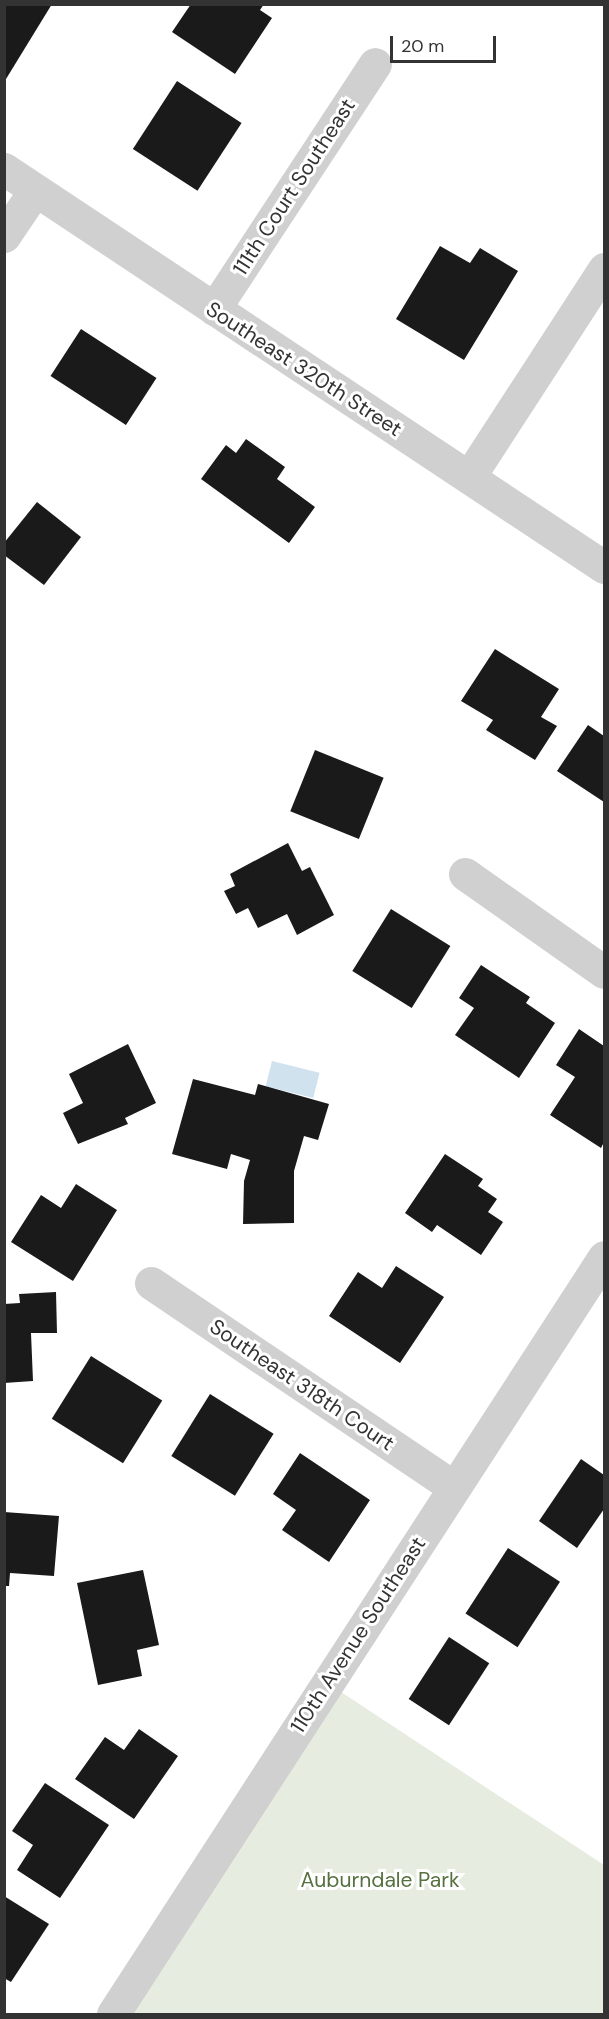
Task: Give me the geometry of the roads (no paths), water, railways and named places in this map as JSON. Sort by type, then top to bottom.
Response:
[{"type":"street","name":"111th Court Southeast","points":[[214,309],[375,64]]},
{"type":"street","name":"Southeast 320th Street","points":[[4,170],[604,567]]},
{"type":"street","points":[[4,237],[35,190]]},
{"type":"street","points":[[469,477],[604,269]]},
{"type":"street","points":[[465,874],[604,972]]},
{"type":"street","name":"110th Avenue Southeast","points":[[113,2014],[604,1257]]},
{"type":"street","name":"Southeast 318th Court","points":[[151,1283],[453,1487]]},
{"type":"water","points":[[272,1061],[320,1073],[313,1098],[266,1086]]},
{"type":"park label","name":"Auburndale Park","points":[[380,1880]]}]
